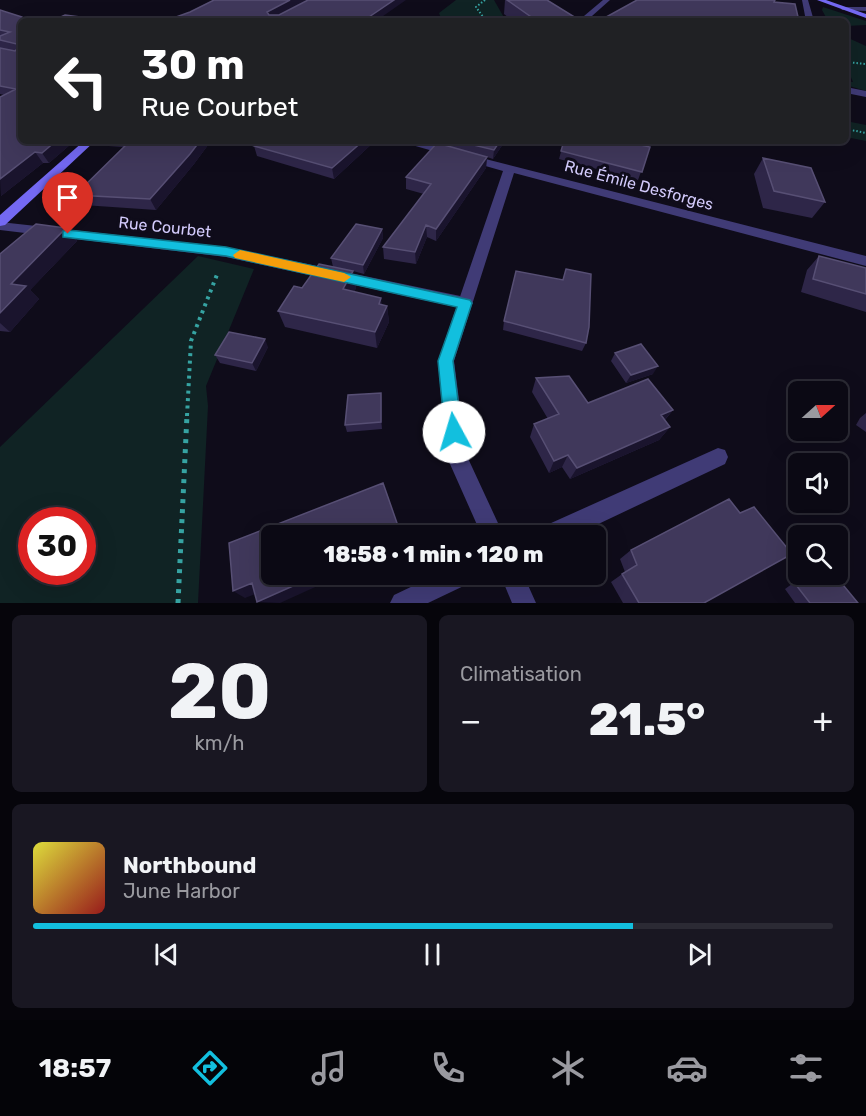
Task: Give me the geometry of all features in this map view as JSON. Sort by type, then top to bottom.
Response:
[{"type":"street","points":[[590,18],[588,16],[607,0]]},
{"type":"street","points":[[805,0],[809,18]]},
{"type":"street","points":[[820,0],[866,16]]},
{"type":"street","points":[[842,8],[866,9]]},
{"type":"street","points":[[849,91],[866,94]]},
{"type":"street","points":[[0,224],[87,144]]},
{"type":"street","name":"Rue Émile Desforges","points":[[415,144],[866,261]]},
{"type":"street","points":[[488,525],[456,455],[446,361],[510,168]]},
{"type":"street","name":"Rue Courbet","points":[[0,224],[226,252],[465,303]]},
{"type":"street","points":[[572,525],[718,457]]},
{"type":"street","points":[[402,603],[440,585]]},
{"type":"street","points":[[516,585],[524,603]]},
{"type":"path","points":[[484,18],[476,8],[485,0]]},
{"type":"path","points":[[849,62],[866,64]]},
{"type":"path","points":[[849,130],[866,133]]},
{"type":"path","points":[[178,603],[190,341],[226,252]]},
{"type":"green space","points":[[456,0],[494,0],[504,18],[441,18],[439,13]]},
{"type":"green space","points":[[823,7],[866,21],[866,25],[849,26],[849,18],[826,18],[822,10]]},
{"type":"green space","points":[[849,38],[866,46],[866,91],[849,86],[849,81],[853,82],[849,73]]},
{"type":"green space","points":[[849,122],[866,125],[866,141],[849,138]]},
{"type":"green space","points":[[198,256],[254,269],[206,386],[208,406],[198,603],[0,603],[0,447]]},
{"type":"building","points":[[214,0],[290,0],[267,12],[269,15],[279,15],[308,0],[394,0],[369,17],[374,18],[173,18]]},
{"type":"building","points":[[507,0],[547,0],[576,18],[533,18]]},
{"type":"building","points":[[637,0],[775,0],[774,2],[795,4],[798,18],[604,18]]},
{"type":"building","points":[[0,10],[22,17],[18,18],[18,144],[52,144],[42,153],[35,152],[0,179],[0,97],[16,89],[0,86],[0,48],[15,51],[17,44],[0,40],[0,36],[10,32],[0,30]]},
{"type":"building","points":[[65,15],[88,18],[58,18]]},
{"type":"building","points":[[127,144],[198,144],[150,199],[75,195]]},
{"type":"building","points":[[256,144],[360,144],[332,168],[254,146]]},
{"type":"building","points":[[436,144],[487,157],[436,229],[426,225],[415,252],[383,247],[431,184],[406,177]]},
{"type":"building","points":[[469,144],[498,144],[494,150]]},
{"type":"building","points":[[563,144],[636,144],[650,147],[642,172],[561,151]]},
{"type":"building","points":[[763,158],[811,168],[825,202],[774,191]]},
{"type":"building","points":[[36,224],[66,228],[11,284],[26,286],[0,313],[0,254]]},
{"type":"building","points":[[356,224],[382,229],[363,265],[331,258]]},
{"type":"building","points":[[819,256],[866,268],[866,294],[813,279]]},
{"type":"building","points":[[319,264],[353,271],[343,289],[381,298],[379,304],[387,306],[375,332],[278,311],[294,286],[302,288]]},
{"type":"building","points":[[566,269],[591,274],[589,327],[586,343],[504,321],[516,271],[563,280]]},
{"type":"building","points":[[229,332],[265,339],[252,363],[215,355]]},
{"type":"building","points":[[641,344],[658,366],[631,375],[615,353]]},
{"type":"building","points":[[569,376],[588,403],[648,379],[673,410],[661,415],[670,427],[577,468],[568,455],[554,461],[534,424],[559,414],[536,378]]},
{"type":"building","points":[[381,393],[381,422],[345,425],[348,395]]},
{"type":"building","points":[[383,483],[397,523],[393,525],[275,525]]},
{"type":"building","points":[[729,499],[740,513],[754,507],[788,549],[788,556],[704,603],[639,603],[622,574],[637,565],[631,550]]},
{"type":"building","points":[[261,531],[261,585],[295,585],[257,602],[252,583],[233,591],[229,543]]},
{"type":"building","points":[[796,585],[843,585],[858,603],[810,603]]},
{"type":"slow traffic","points":[[240,255],[344,277]]},
{"type":"route","points":[[68,234],[226,252],[465,303],[446,361],[454,432]]}]
